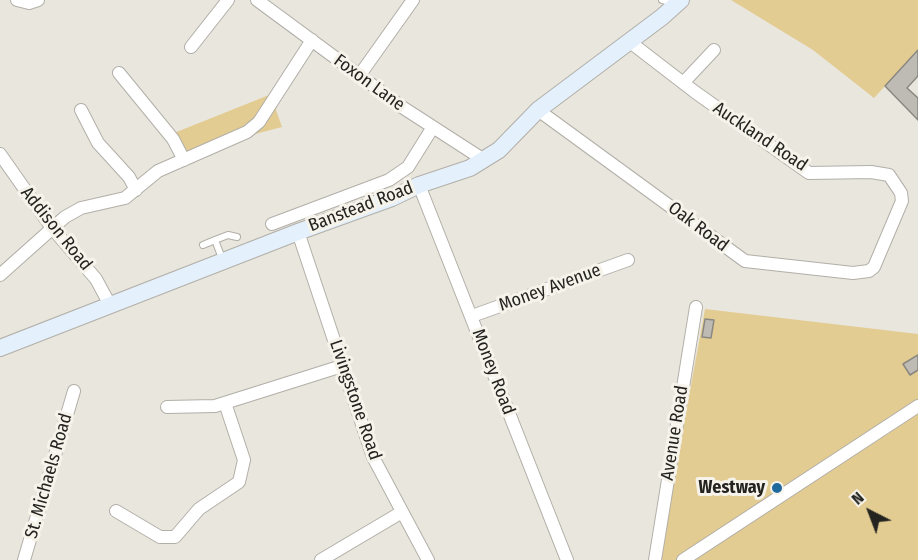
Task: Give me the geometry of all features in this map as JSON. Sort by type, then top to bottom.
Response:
[{"type":"main road","name":"Banstead Road","points":[[0,348],[298,232],[392,198],[484,160],[499,150],[538,110],[680,2]]},
{"type":"street","points":[[17,0],[29,3],[38,0]]},
{"type":"street","points":[[191,47],[228,0]]},
{"type":"street","name":"Foxon Lane","points":[[258,0],[359,76],[484,160]]},
{"type":"street","points":[[359,76],[413,0]]},
{"type":"street","points":[[0,275],[51,228],[81,208],[113,202],[136,190],[158,171],[236,139],[259,122],[312,40]]},
{"type":"street","name":"Auckland Road","points":[[630,42],[683,84],[809,173],[871,172],[889,175],[901,193],[902,201],[877,259]]},
{"type":"street","points":[[683,84],[714,50]]},
{"type":"street","points":[[118,73],[173,139],[184,160]]},
{"type":"street","points":[[81,110],[98,143],[129,177],[136,190]]},
{"type":"street","name":"Oak Road","points":[[538,110],[745,261],[863,273],[874,267],[877,259]]},
{"type":"street","points":[[272,224],[389,180],[408,167],[433,127]]},
{"type":"street","name":"Addison Road","points":[[0,154],[51,228],[96,279],[110,305]]},
{"type":"street","name":"Money Road","points":[[419,185],[566,560]]},
{"type":"street","name":"Livingstone Road","points":[[298,232],[373,457],[428,560]]},
{"type":"street","name":"Money Avenue","points":[[472,316],[628,260]]},
{"type":"street","name":"Avenue Road","points":[[655,560],[696,307]]},
{"type":"street","points":[[167,407],[225,403],[342,366]]},
{"type":"street","name":"St. Michaels Road","points":[[24,560],[74,391]]},
{"type":"street","points":[[116,511],[160,537],[175,537],[199,509],[239,482],[244,459],[225,403]]},
{"type":"street","points":[[683,560],[918,406]]},
{"type":"street","points":[[321,560],[402,512]]},
{"type":"lane","points":[[662,0],[680,2]]},
{"type":"lane","points":[[203,245],[228,236],[237,237]]},
{"type":"lane","points":[[215,240],[223,261]]},
{"type":"shaded area","points":[[731,0],[918,0],[918,50],[874,98],[813,50]]},
{"type":"shaded area","points":[[279,91],[276,110],[282,127],[236,139],[184,160],[169,135]]},
{"type":"shaded area","points":[[705,309],[918,334],[918,560],[659,560]]},
{"type":"building","points":[[918,50],[918,76],[907,88],[918,98],[918,120],[885,86]]},
{"type":"building","points":[[705,319],[714,320],[711,338],[702,337]]},
{"type":"building","points":[[918,355],[918,370],[910,375],[903,364]]},
{"type":"place","name":"Westway","points":[[777,488]]}]
